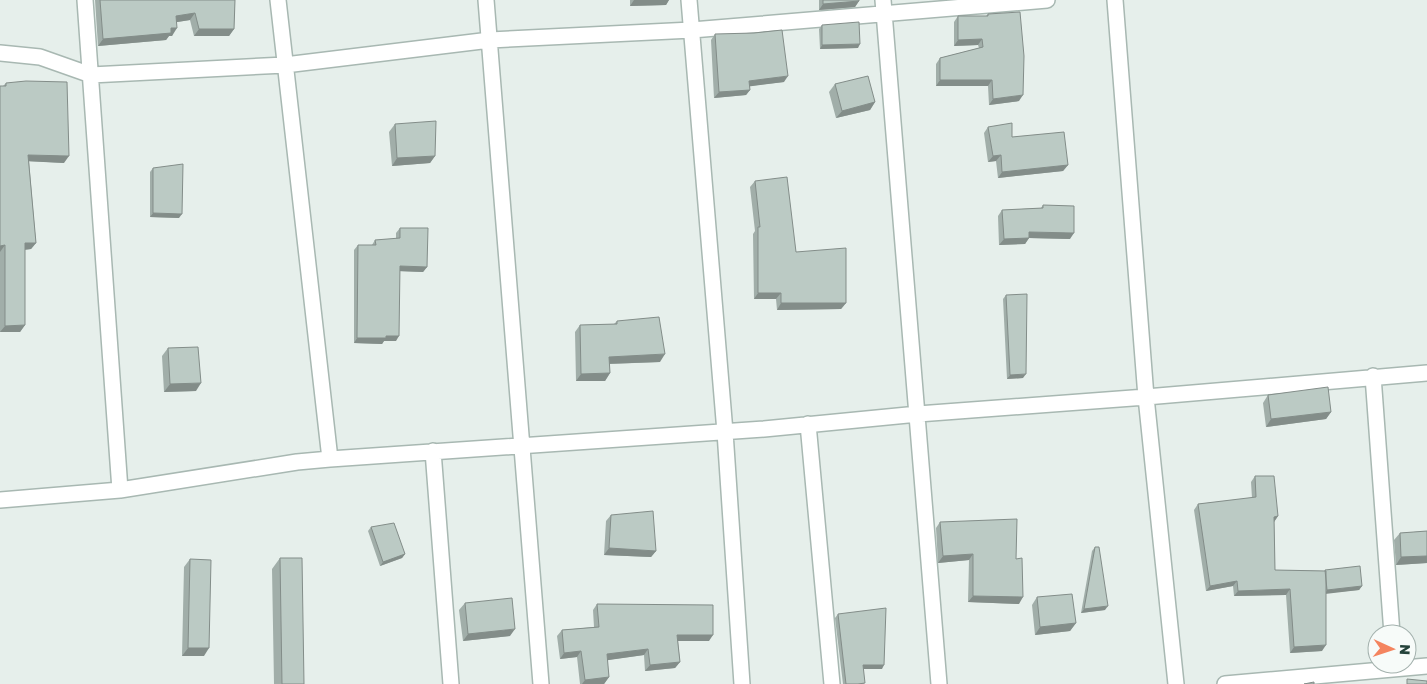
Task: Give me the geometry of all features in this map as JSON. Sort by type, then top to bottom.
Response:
[{"type":"street","points":[[85,0],[120,490]]},
{"type":"street","points":[[278,0],[330,459]]},
{"type":"street","points":[[486,0],[541,684]]},
{"type":"street","points":[[689,0],[725,432],[742,684]]},
{"type":"street","points":[[0,53],[40,57],[91,75],[285,64],[490,40],[692,30],[883,7],[1047,0]]},
{"type":"street","points":[[1115,0],[1146,397],[1176,684]]},
{"type":"street","points":[[883,7],[939,684]]},
{"type":"street","points":[[0,500],[120,490],[297,462],[330,459],[725,432],[918,414],[1427,373]]},
{"type":"street","points":[[1373,376],[1391,624]]},
{"type":"street","points":[[808,424],[832,684]]},
{"type":"street","points":[[432,451],[451,684]]},
{"type":"street","points":[[1225,684],[1367,674]]},
{"type":"building","points":[[100,0],[235,0],[234,29],[199,29],[195,13],[176,16],[177,28],[171,28],[171,33],[103,39]]},
{"type":"building","points":[[823,0],[859,0],[859,1],[823,4]]},
{"type":"building","points":[[1020,12],[1024,56],[1023,95],[993,99],[992,80],[940,80],[940,58],[983,47],[982,39],[958,40],[958,16],[988,16],[988,14]]},
{"type":"building","points":[[859,22],[860,44],[822,45],[822,25]]},
{"type":"building","points":[[782,30],[788,76],[749,81],[750,90],[719,92],[715,34]]},
{"type":"building","points":[[868,76],[875,102],[842,111],[835,84]]},
{"type":"building","points":[[26,81],[67,82],[69,156],[28,155],[36,243],[25,243],[25,325],[5,326],[5,245],[0,246],[0,86],[6,86],[6,83]]},
{"type":"building","points":[[436,121],[435,156],[397,158],[395,124]]},
{"type":"building","points":[[1012,123],[1012,137],[1064,132],[1068,165],[1002,172],[1001,155],[993,156],[988,127]]},
{"type":"building","points":[[183,164],[182,214],[153,213],[153,168]]},
{"type":"building","points":[[787,177],[796,252],[846,248],[846,303],[781,303],[781,293],[758,293],[758,227],[760,227],[755,181]]},
{"type":"building","points":[[1043,205],[1074,206],[1074,233],[1029,232],[1029,238],[1004,239],[1002,210],[1043,208]]},
{"type":"building","points":[[400,228],[428,228],[427,267],[400,266],[399,336],[357,338],[358,245],[376,245],[375,240],[400,238]]},
{"type":"building","points":[[1027,294],[1026,374],[1010,375],[1006,295]]},
{"type":"building","points":[[659,317],[665,354],[609,357],[610,373],[581,374],[580,325],[617,324],[617,321]]},
{"type":"building","points":[[198,347],[201,383],[170,384],[168,348]]},
{"type":"building","points":[[1328,387],[1331,412],[1271,419],[1268,395]]},
{"type":"building","points":[[1255,476],[1274,476],[1278,516],[1274,517],[1275,570],[1326,571],[1326,645],[1294,647],[1290,589],[1238,591],[1237,581],[1210,586],[1198,504],[1256,497]]},
{"type":"building","points":[[653,511],[656,551],[609,548],[611,515]]},
{"type":"building","points":[[1017,519],[1016,559],[1022,558],[1023,597],[973,596],[973,554],[943,556],[940,522]]},
{"type":"building","points":[[394,523],[405,554],[383,562],[371,527]]},
{"type":"building","points":[[1427,531],[1427,556],[1401,557],[1400,533]]},
{"type":"building","points":[[1095,547],[1099,547],[1108,606],[1084,609]]},
{"type":"building","points":[[280,558],[302,558],[304,684],[282,684]]},
{"type":"building","points":[[190,559],[211,560],[209,648],[188,648]]},
{"type":"building","points":[[1360,566],[1362,586],[1327,590],[1325,570]]},
{"type":"building","points":[[1072,594],[1076,623],[1040,627],[1037,597]]},
{"type":"building","points":[[512,598],[515,629],[468,634],[465,603]]},
{"type":"building","points":[[597,604],[713,605],[713,635],[677,635],[680,662],[650,665],[648,649],[607,654],[609,677],[585,680],[581,651],[564,653],[562,630],[599,627]]},
{"type":"building","points":[[886,608],[884,665],[863,665],[865,683],[846,684],[838,614]]},
{"type":"building","points":[[1407,679],[1427,681],[1427,684],[1407,684]]}]
